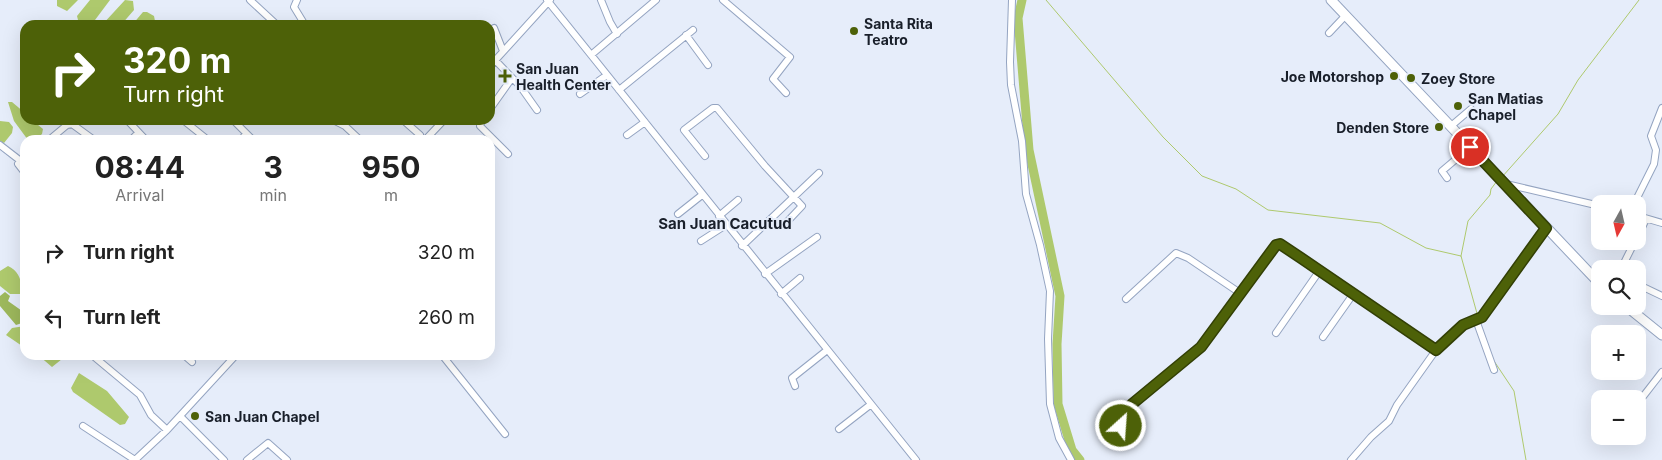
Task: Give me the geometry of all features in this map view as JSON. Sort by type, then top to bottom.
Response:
[{"type":"main road","points":[[1331,0],[1591,275]]},
{"type":"main road","points":[[1637,315],[1662,335]]},
{"type":"street","points":[[250,0],[272,20]]},
{"type":"street","points":[[297,0],[294,7],[299,20]]},
{"type":"street","points":[[537,110],[495,60],[548,0],[702,196],[916,460]]},
{"type":"street","points":[[601,0],[617,34]]},
{"type":"street","points":[[591,55],[656,0]]},
{"type":"street","points":[[723,0],[790,57],[773,79],[786,93]]},
{"type":"street","points":[[1012,0],[1011,85],[1022,141],[1026,194],[1050,291],[1048,339],[1050,404],[1059,438],[1071,460]]},
{"type":"street","points":[[1329,33],[1346,15]]},
{"type":"street","points":[[619,90],[693,30]]},
{"type":"street","points":[[495,31],[503,51]]},
{"type":"street","points":[[686,36],[708,65]]},
{"type":"street","points":[[580,94],[607,75]]},
{"type":"street","points":[[495,102],[512,78]]},
{"type":"street","points":[[705,156],[684,130],[713,108],[717,108],[765,166],[802,206],[785,224]]},
{"type":"street","points":[[1638,195],[1654,164],[1656,150],[1651,136],[1662,108]]},
{"type":"street","points":[[1451,126],[1471,109]]},
{"type":"street","points":[[627,135],[645,122]]},
{"type":"street","points":[[55,135],[66,125]]},
{"type":"street","points":[[75,125],[88,135]]},
{"type":"street","points":[[131,125],[140,135]]},
{"type":"street","points":[[189,125],[202,135]]},
{"type":"street","points":[[238,125],[246,134]]},
{"type":"street","points":[[343,125],[355,135]]},
{"type":"street","points":[[409,125],[420,135]]},
{"type":"street","points":[[430,135],[439,125]]},
{"type":"street","points":[[480,125],[489,135]]},
{"type":"street","points":[[1448,178],[1442,171],[1481,138]]},
{"type":"street","points":[[495,141],[508,154]]},
{"type":"street","points":[[0,145],[20,158]]},
{"type":"street","points":[[742,246],[819,174]]},
{"type":"street","points":[[1502,181],[1591,204]]},
{"type":"street","points":[[678,214],[702,196]]},
{"type":"street","points":[[718,216],[738,200]]},
{"type":"street","points":[[1646,219],[1662,223]]},
{"type":"street","points":[[701,241],[726,225]]},
{"type":"street","points":[[1350,460],[1389,421],[1436,350],[1463,325],[1482,317],[1546,228]]},
{"type":"street","points":[[765,274],[817,237]]},
{"type":"street","points":[[1121,426],[1120,414],[1201,347],[1276,245],[1280,244],[1436,350]]},
{"type":"street","points":[[1126,299],[1176,253],[1188,258],[1240,293]]},
{"type":"street","points":[[1276,333],[1320,270]]},
{"type":"street","points":[[781,294],[800,278]]},
{"type":"street","points":[[1646,288],[1662,296]]},
{"type":"street","points":[[1323,337],[1354,293]]},
{"type":"street","points":[[1476,320],[1494,370]]},
{"type":"street","points":[[796,386],[792,378],[826,350]]},
{"type":"street","points":[[98,360],[140,395],[151,415],[167,430]]},
{"type":"street","points":[[83,426],[135,460],[167,430],[231,360]]},
{"type":"street","points":[[446,360],[506,434]]},
{"type":"street","points":[[1646,393],[1662,372]]},
{"type":"street","points":[[840,429],[870,405]]},
{"type":"street","points":[[180,416],[224,460]]},
{"type":"street","points":[[247,460],[268,443],[287,460]]},
{"type":"shaded area","points":[[57,0],[78,0],[67,11],[57,6]]},
{"type":"shaded area","points":[[90,0],[110,0],[95,20],[78,20],[77,16]]},
{"type":"shaded area","points":[[125,0],[133,1],[134,10],[125,20],[107,20]]},
{"type":"shaded area","points":[[143,12],[147,12],[154,16],[155,20],[136,20]]},
{"type":"shaded area","points":[[8,102],[12,102],[20,109],[20,125],[38,125],[43,129],[42,134],[24,135],[14,121]]},
{"type":"shaded area","points":[[0,121],[9,122],[13,127],[12,133],[4,143],[0,141]]},
{"type":"shaded area","points":[[8,266],[15,271],[20,281],[20,294],[10,294],[0,286],[0,271]]},
{"type":"shaded area","points":[[5,292],[10,296],[8,301],[20,309],[20,324],[16,325],[0,306],[0,296]]},
{"type":"shaded area","points":[[20,327],[20,345],[6,335],[12,328]]},
{"type":"shaded area","points":[[44,360],[61,360],[52,367]]},
{"type":"shaded area","points":[[79,373],[107,391],[129,417],[125,424],[120,425],[73,392],[71,388]]},
{"type":"waterway","points":[[1022,0],[1018,18],[1029,150],[1060,296],[1057,344],[1058,404],[1072,450],[1080,460]]},
{"type":"waterway","points":[[1046,0],[1163,137],[1202,176],[1236,189],[1268,210],[1380,223],[1426,248],[1461,256],[1478,317]]},
{"type":"waterway","points":[[1502,177],[1558,114],[1578,80],[1639,0]]},
{"type":"waterway","points":[[1461,256],[1468,221],[1490,195],[1491,189],[1497,181]]},
{"type":"waterway","points":[[1494,361],[1514,391],[1526,460]]},
{"type":"place","name":"Santa Rita Teatro","points":[[854,31]]},
{"type":"place","name":"San Juan Health Center","points":[[505,76]]},
{"type":"place","name":"Joe Motorshop","points":[[1394,76]]},
{"type":"place","name":"Zoey Store","points":[[1411,78]]},
{"type":"place","name":"San Matias Chapel","points":[[1458,106]]},
{"type":"place","name":"Denden Store","points":[[1439,127]]},
{"type":"place","name":"San Juan Chapel","points":[[195,416]]},
{"type":"district","name":"San Juan Cacutud","points":[[725,223]]},
{"type":"route","points":[[1121,426],[1120,414],[1201,347],[1272,247],[1276,245],[1280,244],[1436,350],[1463,325],[1470,320],[1482,317],[1546,228],[1470,147]]}]
